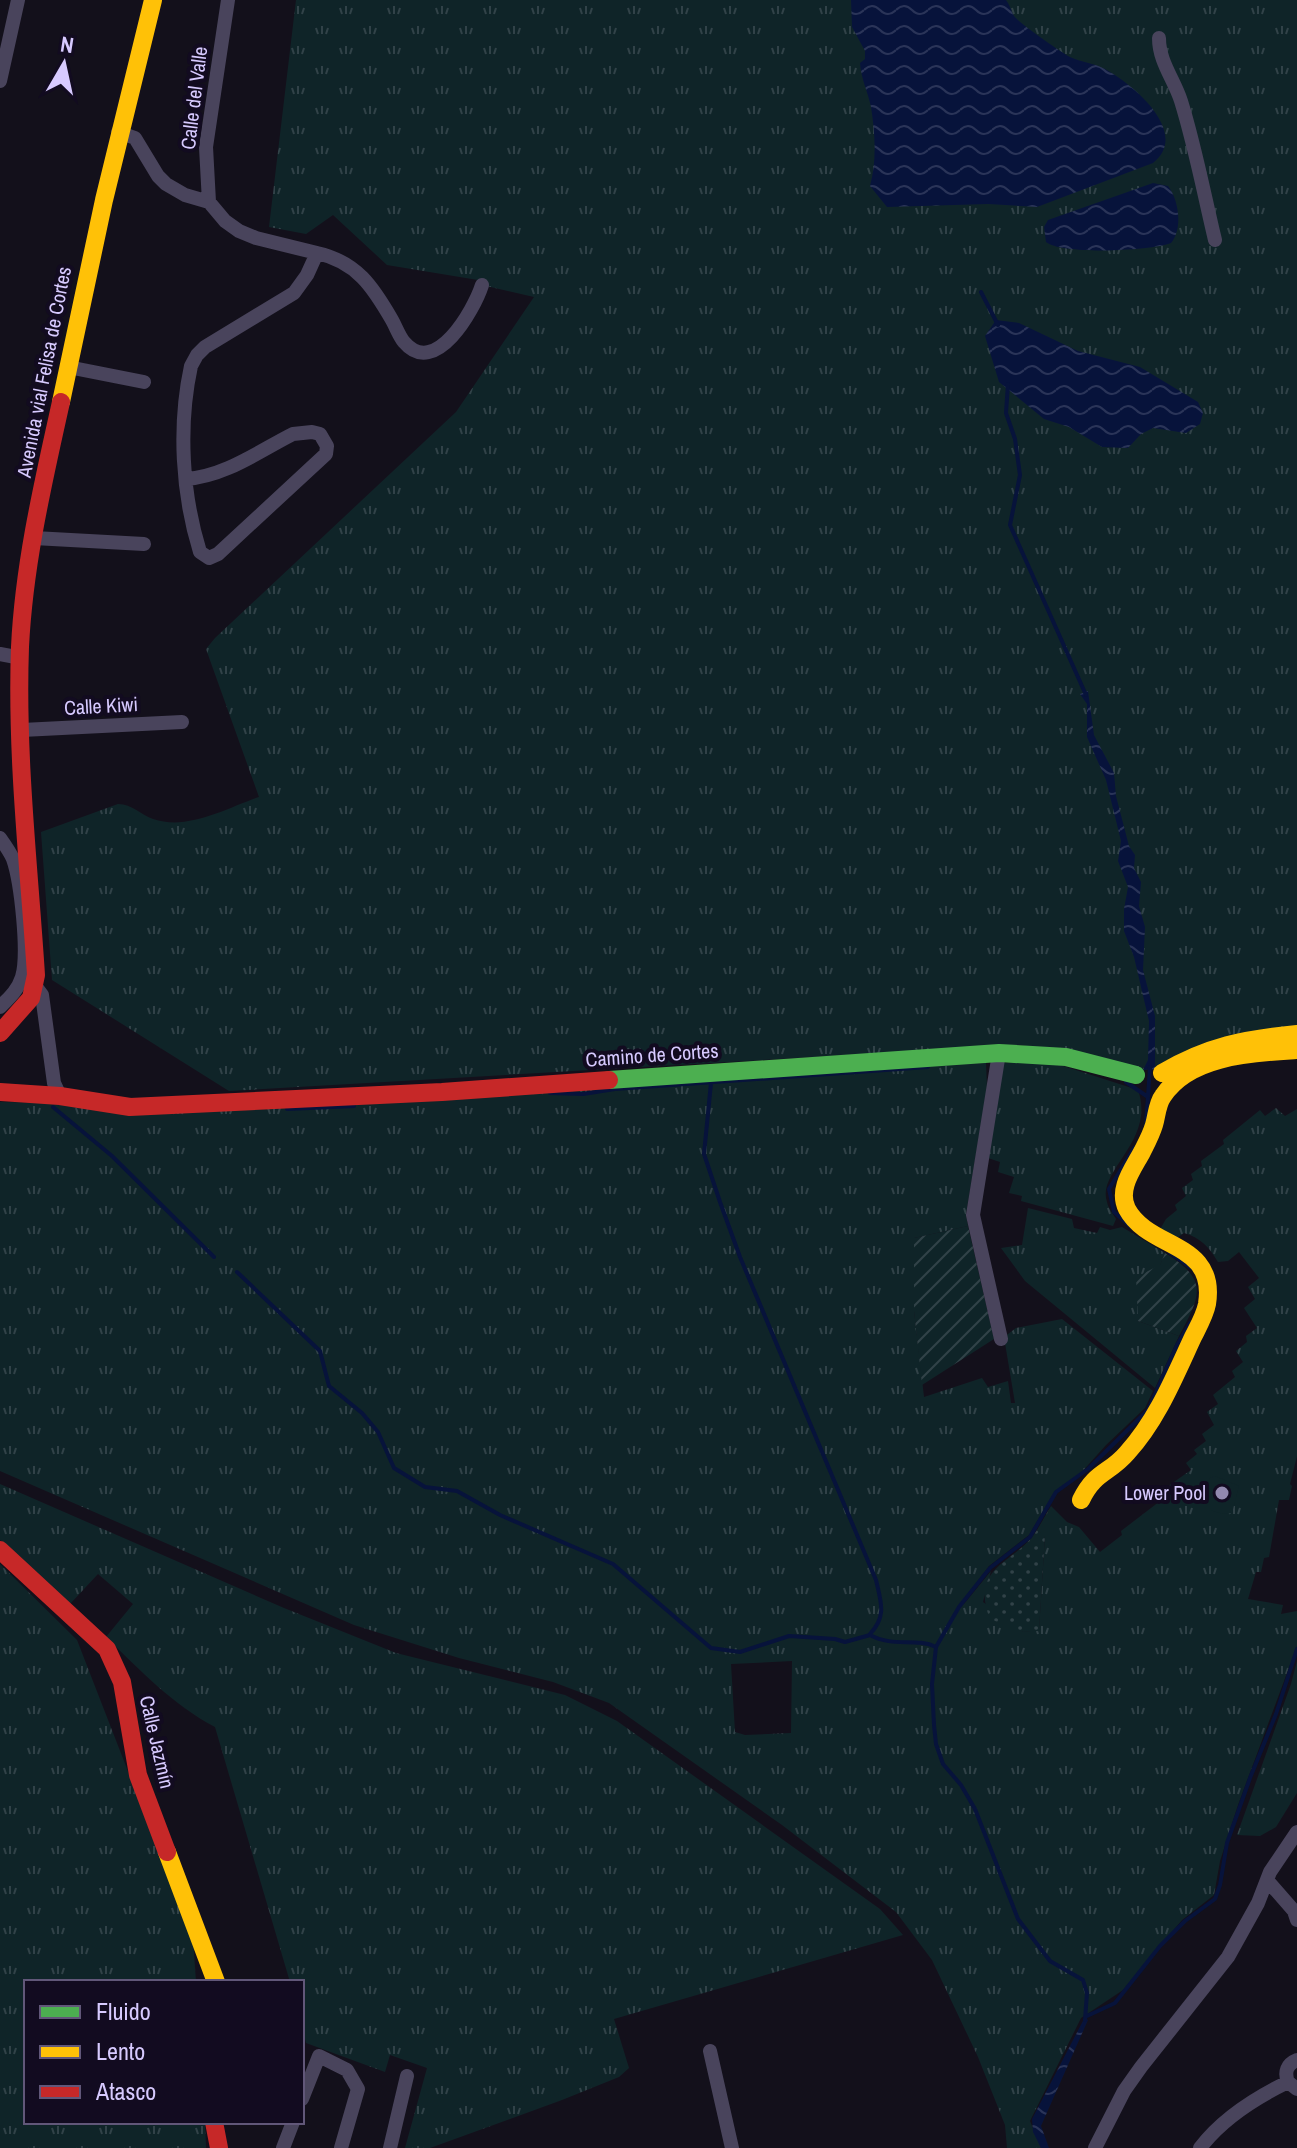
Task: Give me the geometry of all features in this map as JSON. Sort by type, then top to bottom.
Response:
[{"type":"street","points":[[0,81],[7,21],[18,0]]},
{"type":"street","name":"Avenida vial Felisa de Cortes","points":[[36,987],[22,730],[24,598],[68,367],[118,132],[153,0]]},
{"type":"street","name":"Calle del Valle","points":[[209,202],[206,147],[228,0]]},
{"type":"street","points":[[1159,38],[1164,65],[1180,98],[1215,240]]},
{"type":"street","points":[[118,132],[135,138],[166,184],[185,195],[209,202],[225,221],[247,235],[341,260],[373,287],[404,341],[420,352],[430,352],[447,344],[476,301],[482,285]]},
{"type":"street","points":[[186,479],[233,466],[293,434],[320,434],[327,446],[323,458],[212,558],[200,552],[186,479],[189,377],[197,355],[215,340],[287,299],[307,275],[317,253]]},
{"type":"street","points":[[68,367],[144,382]]},
{"type":"street","points":[[34,538],[144,544]]},
{"type":"street","points":[[0,654],[21,658]]},
{"type":"street","name":"Calle Kiwi","points":[[22,730],[182,722]]},
{"type":"street","points":[[0,838],[12,856],[19,882],[24,960],[22,976],[15,992],[0,1007]]},
{"type":"street","points":[[0,1033],[24,1008],[36,987],[42,995],[54,1083],[60,1096]]},
{"type":"street","name":"Camino de Cortes","points":[[0,1092],[60,1096],[130,1107],[222,1104],[442,1092],[999,1053],[1036,1053],[1072,1058],[1113,1072],[1136,1075],[1162,1073],[1193,1054],[1222,1043],[1297,1034]]},
{"type":"street","points":[[1081,1500],[1090,1482],[1126,1455],[1162,1405],[1207,1306],[1210,1292],[1201,1264],[1191,1254],[1135,1221],[1124,1200],[1126,1182],[1154,1128],[1162,1098],[1177,1082],[1208,1063],[1297,1050]]},
{"type":"street","points":[[999,1053],[973,1215],[1001,1339]]},
{"type":"street","name":"Calle Jazmín","points":[[0,1550],[107,1649],[122,1682],[138,1775],[215,1980]]},
{"type":"street","points":[[1095,2148],[1124,2091],[1228,1957],[1267,1880],[1297,1832]]},
{"type":"street","points":[[1267,1880],[1294,1911],[1297,1920]]},
{"type":"street","points":[[710,2051],[732,2148]]},
{"type":"street","points":[[304,2094],[319,2056],[347,2070],[358,2089],[341,2148]]},
{"type":"street","points":[[1200,2148],[1229,2119],[1265,2093],[1293,2086],[1288,2067],[1297,2060]]},
{"type":"street","points":[[390,2148],[407,2076]]},
{"type":"street","points":[[214,2124],[219,2148]]},
{"type":"street","points":[[283,2148],[292,2124]]},
{"type":"green space","points":[[296,0],[1297,0],[1297,1031],[1143,1070],[1021,1045],[229,1091],[52,980],[41,832],[118,804],[153,819],[180,822],[207,817],[259,797],[206,649],[456,412],[534,297],[482,285],[478,280],[387,265],[333,215],[306,234],[269,227]]},
{"type":"green space","points":[[986,1063],[987,1088],[966,1214],[968,1226],[914,1238],[914,1311],[924,1397],[982,1378],[988,1387],[1008,1381],[1011,1403],[1015,1403],[1004,1337],[1016,1328],[1062,1319],[1153,1391],[1145,1408],[1079,1475],[1055,1491],[1029,1535],[989,1566],[962,1602],[964,1604],[991,1571],[983,1602],[1023,1632],[1039,1630],[1045,1536],[1037,1530],[1051,1506],[1067,1522],[1079,1527],[1100,1552],[1122,1535],[1121,1531],[1168,1495],[1164,1489],[1191,1470],[1186,1463],[1197,1454],[1194,1450],[1206,1441],[1202,1434],[1214,1425],[1207,1412],[1218,1404],[1213,1395],[1235,1377],[1232,1371],[1243,1362],[1236,1351],[1247,1342],[1246,1336],[1257,1328],[1244,1308],[1255,1299],[1248,1287],[1259,1278],[1239,1252],[1228,1261],[1218,1262],[1200,1240],[1184,1233],[1174,1240],[1159,1231],[1166,1219],[1177,1210],[1175,1205],[1186,1196],[1182,1188],[1193,1180],[1191,1174],[1202,1166],[1201,1161],[1224,1144],[1223,1140],[1260,1110],[1265,1116],[1276,1108],[1285,1116],[1297,1109],[1297,1456],[1289,1500],[1279,1500],[1269,1557],[1264,1558],[1261,1572],[1256,1572],[1248,1599],[1283,1605],[1281,1614],[1297,1611],[1297,1646],[1238,1805],[1220,1861],[1214,1895],[1182,1920],[1123,1990],[1081,2018],[1030,2121],[1041,2148],[1007,2148],[1005,2125],[978,2057],[932,1960],[896,1912],[782,1825],[609,1703],[553,1682],[459,1658],[354,1625],[0,1471],[0,1102],[61,1103]],"holes":[[[792,1661],[791,1733],[745,1735],[735,1732],[731,1664]]]},
{"type":"green space","points":[[1000,1063],[1054,1063],[1138,1090],[1141,1108],[1139,1125],[1106,1190],[1108,1204],[1116,1219],[1113,1226],[1021,1201],[1022,1196],[1009,1193],[1014,1177],[998,1172],[1000,1162],[988,1158]]},
{"type":"green space","points":[[1028,1208],[1072,1219],[1074,1228],[1097,1233],[1100,1227],[1110,1230],[1122,1227],[1165,1253],[1138,1321],[1179,1336],[1155,1388],[1025,1281],[1001,1248],[1022,1245]]},
{"type":"green space","points":[[968,1226],[994,1339],[922,1385],[914,1311],[914,1238]]},
{"type":"green space","points":[[1165,1253],[1189,1272],[1197,1289],[1192,1310],[1179,1336],[1138,1321],[1136,1277],[1160,1265]]},
{"type":"green space","name":"Lower Pool","points":[[1215,1476],[1239,1486],[1232,1513],[1215,1512],[1202,1501],[1210,1478]]},
{"type":"green space","points":[[0,1484],[284,1608],[396,1653],[565,1695],[617,1721],[880,1909],[903,1935],[614,2019],[629,2068],[619,2077],[430,2148],[405,2148],[427,2068],[390,2055],[385,2072],[306,2043],[304,1980],[289,1980],[215,1727],[171,1698],[106,1637],[133,1604],[98,1574],[70,1604],[0,1540]]},
{"type":"green space","points":[[1037,1530],[1045,1535],[1039,1631],[1023,1632],[990,1619],[985,1601],[986,1587],[998,1567]]},
{"type":"green space","points":[[0,1564],[77,1640],[193,1939],[196,1980],[24,1980],[24,2124],[205,2124],[206,2148],[0,2148]]},
{"type":"green space","points":[[1297,1661],[1297,1793],[1276,1827],[1260,1836],[1237,1835],[1291,1684]]},
{"type":"water","points":[[851,0],[1006,0],[1014,16],[1040,37],[1070,57],[1105,69],[1143,97],[1162,124],[1165,138],[1163,151],[1153,163],[1037,207],[988,204],[887,207],[870,186],[874,126],[860,63],[865,59],[865,51],[852,27]]},
{"type":"water","points":[[1153,183],[1168,186],[1175,199],[1178,223],[1171,243],[1146,248],[1087,250],[1069,249],[1046,242],[1044,227],[1048,220]]},
{"type":"water","points":[[996,320],[1019,323],[1078,351],[1140,367],[1198,402],[1203,413],[1200,424],[1186,433],[1153,428],[1141,434],[1128,448],[1102,447],[1069,427],[1044,419],[999,382],[985,336]]},
{"type":"water","points":[[1088,691],[1094,735],[1114,773],[1116,796],[1129,846],[1135,855],[1134,868],[1141,882],[1139,906],[1145,927],[1143,970],[1155,1016],[1155,1069],[1143,1070],[1148,1060],[1149,1021],[1134,957],[1124,931],[1128,887],[1118,861],[1121,841],[1106,780],[1087,737],[1087,704],[1080,694]]},
{"type":"water","points":[[1085,2017],[1088,2020],[1041,2126],[1049,2148],[1041,2148],[1033,2132],[1032,2119]]},
{"type":"waterway","points":[[981,292],[998,325]]},
{"type":"waterway","points":[[1008,384],[1006,413],[1015,439],[1020,475],[1010,525],[1086,695]]},
{"type":"waterway","points":[[550,1093],[583,1094],[615,1089],[928,1067]]},
{"type":"waterway","points":[[1146,1126],[1150,1067]]},
{"type":"waterway","points":[[1126,1082],[1148,1097]]},
{"type":"waterway","points":[[711,1083],[704,1154],[740,1257],[876,1580],[881,1615],[870,1634]]},
{"type":"waterway","points":[[287,1109],[354,1106]]},
{"type":"waterway","points":[[53,1107],[112,1156],[214,1257]]},
{"type":"waterway","points":[[1131,1227],[1114,1212],[1109,1189],[1134,1148]]},
{"type":"waterway","points":[[1169,1252],[1191,1268]]},
{"type":"waterway","points":[[237,1272],[320,1351],[329,1386],[362,1413],[378,1432],[394,1468],[425,1487],[457,1491],[500,1515],[613,1564],[711,1648],[740,1652],[789,1636],[845,1642],[870,1635],[887,1641],[936,1647]]},
{"type":"waterway","points":[[1085,2020],[1087,1993],[1083,1980],[1050,1961],[1018,1919],[975,1809],[961,1785],[943,1764],[934,1725],[932,1684],[936,1647],[959,1607],[990,1568],[1030,1537],[1056,1492],[1088,1469],[1148,1410],[1190,1323]]},
{"type":"waterway","points":[[1087,2016],[1115,2003],[1160,1946],[1185,1921],[1215,1899],[1227,1843],[1297,1649]]},
{"type":"traffic: fast","points":[[609,1080],[999,1053],[1066,1057],[1136,1075]]},
{"type":"traffic: slow","points":[[61,402],[104,200],[153,0]]},
{"type":"traffic: slow","points":[[1162,1073],[1195,1056],[1227,1045],[1297,1034]]},
{"type":"traffic: slow","points":[[1081,1500],[1092,1483],[1120,1460],[1147,1427],[1172,1383],[1207,1304],[1207,1284],[1202,1268],[1192,1257],[1137,1222],[1124,1202],[1127,1179],[1151,1132],[1161,1099],[1175,1082],[1206,1064],[1242,1055],[1297,1050]]},
{"type":"traffic: slow","points":[[167,1852],[215,1980]]},
{"type":"traffic: jam","points":[[0,1033],[31,998],[36,975],[21,770],[20,647],[30,554],[61,402]]},
{"type":"traffic: jam","points":[[0,1092],[60,1096],[130,1107],[442,1092],[609,1080]]},
{"type":"traffic: jam","points":[[0,1550],[107,1649],[122,1682],[138,1775],[167,1852]]},
{"type":"traffic: jam","points":[[214,2124],[219,2148]]},
{"type":"place","name":"Lower Pool","points":[[1222,1493]]}]
